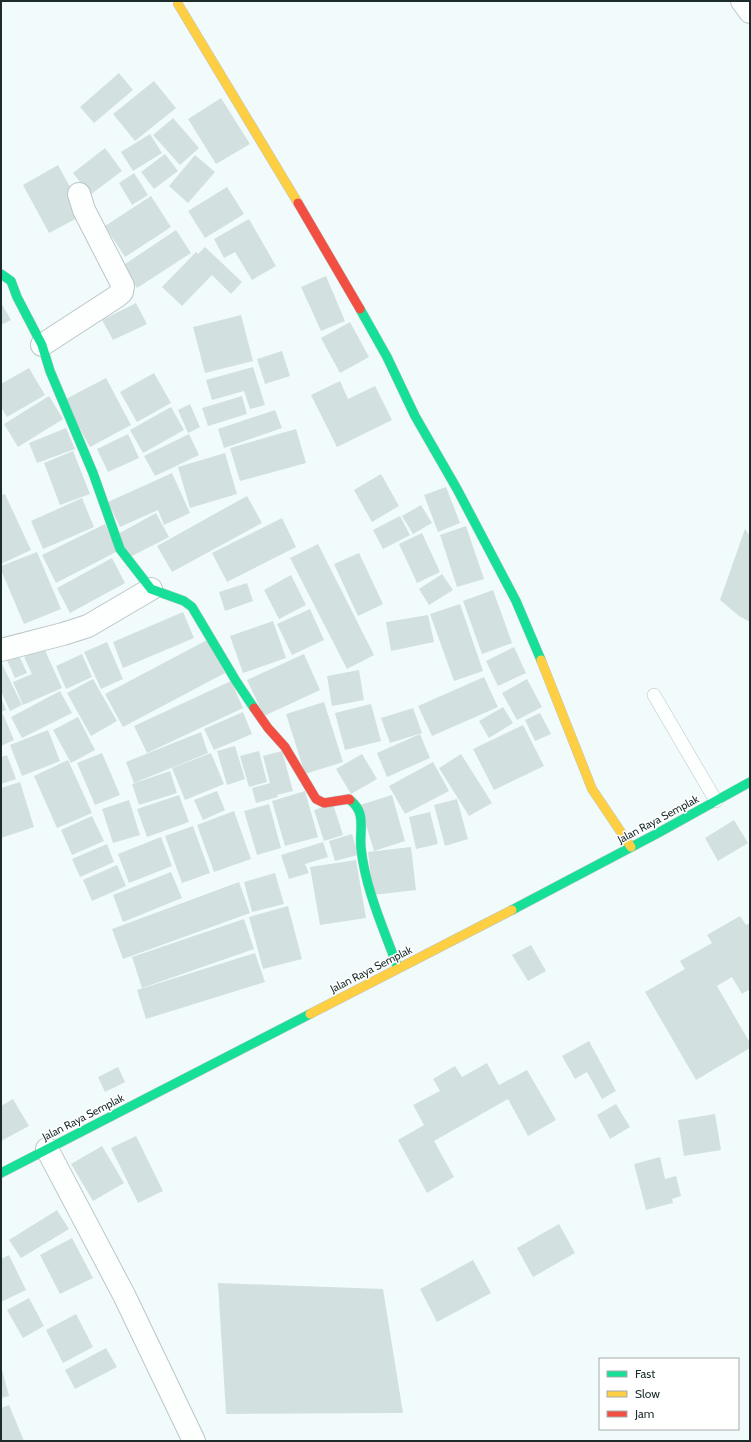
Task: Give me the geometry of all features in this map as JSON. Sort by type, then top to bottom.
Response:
[{"type":"street","points":[[742,1],[750,12]]},
{"type":"street","points":[[178,4],[275,164],[372,329],[415,416],[460,495],[516,601],[592,789],[631,847]]},
{"type":"street","points":[[42,345],[122,292],[123,286],[84,210],[79,194]]},
{"type":"street","points":[[1,274],[11,282],[17,297],[42,345],[50,371],[93,473],[120,549],[151,589],[184,601],[192,608],[236,681],[268,728],[285,747],[316,799],[324,803],[349,799],[357,805],[361,814],[361,848],[370,890],[398,968]]},
{"type":"street","points":[[1,650],[64,634],[88,626],[151,589]]},
{"type":"street","name":"Jalan Raya Semplak","points":[[1,1173],[398,968],[473,931],[750,782]]},
{"type":"street","points":[[47,1149],[124,1295],[194,1441]]},
{"type":"lane","points":[[654,695],[716,801]]},
{"type":"building","points":[[119,73],[133,90],[94,123],[80,107]]},
{"type":"building","points":[[154,81],[176,108],[135,141],[113,114]]},
{"type":"building","points":[[221,98],[250,144],[216,164],[188,119]]},
{"type":"building","points":[[173,118],[199,148],[180,165],[153,135]]},
{"type":"building","points":[[150,134],[162,153],[133,171],[121,152]]},
{"type":"building","points":[[105,148],[122,171],[90,195],[73,173]]},
{"type":"building","points":[[165,154],[178,171],[154,189],[141,172]]},
{"type":"building","points":[[195,155],[215,172],[188,203],[169,186]]},
{"type":"building","points":[[58,165],[85,214],[49,233],[23,185]]},
{"type":"building","points":[[134,173],[148,195],[132,205],[119,183]]},
{"type":"building","points":[[227,187],[244,214],[205,238],[188,211]]},
{"type":"building","points":[[151,196],[171,227],[125,257],[105,226]]},
{"type":"building","points":[[249,219],[276,266],[252,280],[235,252],[224,258],[214,239]]},
{"type":"building","points":[[176,230],[191,253],[137,288],[122,266]]},
{"type":"building","points":[[205,247],[242,282],[231,294],[212,275],[182,306],[162,287],[196,252],[198,254]]},
{"type":"building","points":[[326,276],[345,321],[321,331],[301,287]]},
{"type":"building","points":[[1,303],[11,320],[1,325]]},
{"type":"building","points":[[136,303],[147,324],[113,340],[102,320]]},
{"type":"building","points":[[241,315],[253,361],[205,373],[193,327]]},
{"type":"building","points":[[350,322],[369,357],[340,373],[321,338]]},
{"type":"building","points":[[282,351],[290,376],[265,384],[257,359]]},
{"type":"building","points":[[253,367],[265,405],[250,409],[244,391],[212,400],[206,380]]},
{"type":"building","points":[[29,368],[45,395],[7,417],[1,407],[1,384]]},
{"type":"building","points":[[154,373],[171,403],[137,422],[120,392]]},
{"type":"building","points":[[106,378],[131,425],[90,447],[64,400]]},
{"type":"building","points":[[340,381],[348,399],[375,386],[392,420],[337,447],[311,395]]},
{"type":"building","points":[[49,396],[63,419],[18,447],[4,424]]},
{"type":"building","points":[[242,396],[247,414],[208,426],[202,408]]},
{"type":"building","points":[[190,404],[200,427],[188,433],[178,410]]},
{"type":"building","points":[[171,407],[184,430],[143,453],[130,430]]},
{"type":"building","points":[[275,410],[282,428],[224,448],[218,429]]},
{"type":"building","points":[[66,428],[75,449],[37,463],[29,443]]},
{"type":"building","points":[[296,429],[306,463],[240,481],[230,448]]},
{"type":"building","points":[[128,434],[139,458],[108,472],[97,449]]},
{"type":"building","points":[[189,434],[199,455],[155,476],[144,456]]},
{"type":"building","points":[[73,451],[90,494],[60,505],[44,463]]},
{"type":"building","points":[[225,453],[237,494],[190,508],[178,467]]},
{"type":"building","points":[[172,473],[190,513],[164,525],[158,510],[120,527],[108,502]]},
{"type":"building","points":[[381,474],[399,506],[372,522],[354,490]]},
{"type":"building","points":[[446,487],[460,523],[438,532],[424,495]]},
{"type":"building","points":[[5,494],[31,550],[1,564],[1,495]]},
{"type":"building","points":[[247,496],[262,523],[172,572],[157,546]]},
{"type":"building","points":[[82,498],[94,527],[43,549],[31,521]]},
{"type":"building","points":[[421,505],[432,523],[413,534],[402,516]]},
{"type":"building","points":[[156,513],[169,537],[130,557],[118,534]]},
{"type":"building","points":[[400,516],[410,535],[383,549],[373,530]]},
{"type":"building","points":[[282,518],[296,547],[227,582],[212,553]]},
{"type":"building","points":[[105,524],[118,551],[56,583],[42,555]]},
{"type":"building","points":[[466,526],[484,579],[457,587],[440,535]]},
{"type":"building","points":[[745,529],[750,536],[750,622],[739,616],[720,600]]},
{"type":"building","points":[[422,533],[440,572],[417,583],[399,544]]},
{"type":"building","points":[[318,544],[374,655],[347,669],[290,558]]},
{"type":"building","points":[[37,552],[61,609],[24,624],[1,570],[1,566]]},
{"type":"building","points":[[359,553],[383,604],[358,616],[334,564]]},
{"type":"building","points":[[112,558],[125,583],[70,613],[57,588]]},
{"type":"building","points":[[442,574],[453,590],[429,605],[419,589]]},
{"type":"building","points":[[291,575],[306,605],[279,619],[264,590]]},
{"type":"building","points":[[247,583],[253,601],[225,611],[219,592]]},
{"type":"building","points":[[493,590],[512,643],[482,654],[463,601]]},
{"type":"building","points":[[460,604],[483,671],[454,681],[430,614]]},
{"type":"building","points":[[310,609],[324,640],[292,655],[277,624]]},
{"type":"building","points":[[183,612],[194,638],[123,668],[113,642]]},
{"type":"building","points":[[428,615],[434,642],[391,651],[386,622]]},
{"type":"building","points":[[273,621],[286,658],[243,673],[230,636]]},
{"type":"building","points":[[207,640],[225,673],[123,727],[105,694]]},
{"type":"building","points":[[107,642],[123,679],[101,689],[84,652]]},
{"type":"building","points":[[514,647],[526,673],[498,686],[486,661]]},
{"type":"building","points":[[44,648],[62,688],[23,705],[13,682],[32,674],[24,657]]},
{"type":"building","points":[[17,651],[27,673],[15,678],[5,656]]},
{"type":"building","points":[[82,654],[92,677],[66,689],[56,666]]},
{"type":"building","points":[[304,654],[320,690],[264,716],[247,680]]},
{"type":"building","points":[[1,662],[22,705],[10,711],[1,691]]},
{"type":"building","points":[[359,670],[364,700],[332,706],[327,676]]},
{"type":"building","points":[[484,677],[498,707],[432,736],[418,706]]},
{"type":"building","points":[[93,679],[117,721],[91,736],[67,693]]},
{"type":"building","points":[[527,679],[542,707],[517,720],[502,693]]},
{"type":"building","points":[[231,681],[243,708],[147,753],[134,726]]},
{"type":"building","points":[[60,691],[72,713],[22,738],[11,717]]},
{"type":"building","points":[[1,698],[6,710],[1,712]]},
{"type":"building","points":[[324,702],[343,762],[305,774],[286,714]]},
{"type":"building","points":[[371,704],[381,741],[345,750],[335,713]]},
{"type":"building","points":[[503,707],[513,723],[489,738],[479,721]]},
{"type":"building","points":[[413,708],[422,733],[390,743],[381,718]]},
{"type":"building","points":[[243,712],[252,734],[214,750],[204,729]]},
{"type":"building","points":[[540,713],[551,734],[535,741],[525,720]]},
{"type":"building","points":[[3,714],[14,740],[1,746],[1,715]]},
{"type":"building","points":[[78,717],[95,750],[71,763],[53,730]]},
{"type":"building","points":[[523,725],[544,766],[494,790],[473,749]]},
{"type":"building","points":[[48,730],[60,761],[22,776],[10,745]]},
{"type":"building","points":[[201,732],[208,753],[134,783],[126,762]]},
{"type":"building","points":[[420,734],[430,758],[387,777],[377,753]]},
{"type":"building","points":[[235,746],[245,779],[227,785],[217,751]]},
{"type":"building","points":[[259,751],[267,782],[249,787],[240,756]]},
{"type":"building","points":[[282,751],[293,791],[256,803],[252,788],[270,783],[263,756]]},
{"type":"building","points":[[102,753],[120,795],[95,805],[77,763]]},
{"type":"building","points":[[211,753],[224,784],[185,800],[172,768]]},
{"type":"building","points":[[362,754],[377,779],[351,794],[336,769]]},
{"type":"building","points":[[461,754],[492,803],[469,816],[439,768]]},
{"type":"building","points":[[7,755],[16,779],[1,784],[1,757]]},
{"type":"building","points":[[68,760],[92,813],[57,828],[34,776]]},
{"type":"building","points":[[433,762],[449,791],[405,814],[389,786]]},
{"type":"building","points":[[170,771],[177,793],[139,805],[132,784]]},
{"type":"building","points":[[20,782],[34,827],[1,838],[1,788]]},
{"type":"building","points":[[217,791],[225,810],[203,820],[194,800]]},
{"type":"building","points":[[305,791],[318,837],[285,846],[272,801]]},
{"type":"building","points":[[179,795],[189,822],[147,837],[137,809]]},
{"type":"building","points":[[392,795],[405,841],[374,851],[360,805]]},
{"type":"building","points":[[457,799],[468,839],[445,846],[434,805]]},
{"type":"building","points":[[129,800],[140,835],[113,843],[102,809]]},
{"type":"building","points":[[269,804],[281,848],[257,855],[244,811]]},
{"type":"building","points":[[333,804],[343,835],[324,841],[314,810]]},
{"type":"building","points":[[234,811],[251,859],[214,872],[197,825]]},
{"type":"building","points":[[430,812],[438,844],[416,849],[409,817]]},
{"type":"building","points":[[92,816],[104,841],[72,855],[61,830]]},
{"type":"building","points":[[734,820],[748,843],[718,861],[705,838]]},
{"type":"building","points":[[193,826],[210,873],[182,883],[165,836]]},
{"type":"building","points":[[352,834],[358,855],[335,861],[329,841]]},
{"type":"building","points":[[161,837],[172,866],[129,883],[118,854]]},
{"type":"building","points":[[323,842],[328,857],[305,864],[309,873],[289,879],[281,855]]},
{"type":"building","points":[[107,844],[114,862],[80,877],[72,859]]},
{"type":"building","points":[[411,847],[416,890],[373,895],[368,852]]},
{"type":"building","points":[[356,860],[366,918],[320,925],[310,867]]},
{"type":"building","points":[[117,865],[126,886],[92,901],[83,880]]},
{"type":"building","points":[[171,872],[182,898],[123,922],[113,895]]},
{"type":"building","points":[[275,873],[284,904],[252,912],[244,882]]},
{"type":"building","points":[[239,882],[250,913],[123,959],[112,929]]},
{"type":"building","points":[[288,906],[302,959],[263,969],[249,917]]},
{"type":"building","points":[[740,916],[746,925],[750,923],[750,989],[742,994],[732,977],[717,986],[750,1043],[750,1048],[696,1080],[645,992],[685,969],[680,961],[712,943],[707,935]]},
{"type":"building","points":[[244,919],[254,949],[142,988],[132,957]]},
{"type":"building","points":[[531,945],[546,971],[528,981],[512,955]]},
{"type":"building","points":[[255,953],[265,982],[146,1019],[137,990]]},
{"type":"building","points":[[589,1041],[616,1091],[602,1099],[587,1072],[575,1079],[562,1056]]},
{"type":"building","points":[[487,1063],[499,1085],[527,1070],[556,1120],[528,1136],[508,1099],[434,1141],[454,1177],[427,1193],[398,1140],[424,1125],[413,1105],[440,1091],[433,1079],[455,1066],[462,1077]]},
{"type":"building","points":[[118,1067],[125,1082],[105,1092],[98,1077]]},
{"type":"building","points":[[13,1099],[29,1126],[1,1141],[1,1106]]},
{"type":"building","points":[[616,1104],[630,1127],[610,1139],[597,1115]]},
{"type":"building","points":[[715,1114],[721,1150],[684,1156],[678,1120]]},
{"type":"building","points":[[136,1136],[163,1191],[138,1203],[111,1148]]},
{"type":"building","points":[[102,1146],[124,1183],[93,1201],[71,1164]]},
{"type":"building","points":[[660,1157],[665,1179],[676,1176],[681,1196],[672,1199],[673,1203],[646,1210],[634,1164]]},
{"type":"building","points":[[57,1210],[69,1229],[21,1258],[9,1240]]},
{"type":"building","points":[[559,1224],[575,1253],[533,1277],[517,1248]]},
{"type":"building","points":[[72,1238],[93,1278],[60,1294],[40,1255]]},
{"type":"building","points":[[9,1255],[26,1290],[1,1302],[1,1259]]},
{"type":"building","points":[[473,1260],[491,1293],[437,1322],[420,1289]]},
{"type":"building","points":[[218,1283],[383,1289],[403,1413],[226,1414]]},
{"type":"building","points":[[29,1298],[44,1326],[23,1338],[7,1310]]},
{"type":"building","points":[[76,1314],[93,1347],[63,1363],[46,1330]]},
{"type":"building","points":[[106,1348],[117,1367],[75,1389],[65,1370]]},
{"type":"building","points":[[1,1366],[9,1396],[1,1398]]},
{"type":"building","points":[[9,1405],[24,1441],[1,1441],[1,1408]]},
{"type":"traffic: fast","points":[[1,274],[11,281],[17,297],[42,345],[50,371],[93,473],[120,549],[151,589],[184,601],[192,607],[236,681],[254,708]]},
{"type":"traffic: fast","points":[[360,309],[387,357],[415,416],[457,489],[516,601],[541,660]]},
{"type":"traffic: fast","points":[[512,910],[658,833],[750,782]]},
{"type":"traffic: fast","points":[[350,800],[359,810],[361,822],[361,848],[366,878],[381,924],[398,968]]},
{"type":"traffic: fast","points":[[1,1173],[310,1014]]},
{"type":"traffic: slow","points":[[178,4],[298,203]]},
{"type":"traffic: slow","points":[[541,660],[592,789],[631,847]]},
{"type":"traffic: slow","points":[[310,1014],[512,910]]},
{"type":"traffic: jam","points":[[298,203],[360,309]]},
{"type":"traffic: jam","points":[[254,708],[268,728],[285,747],[316,799],[324,803],[350,800]]}]
